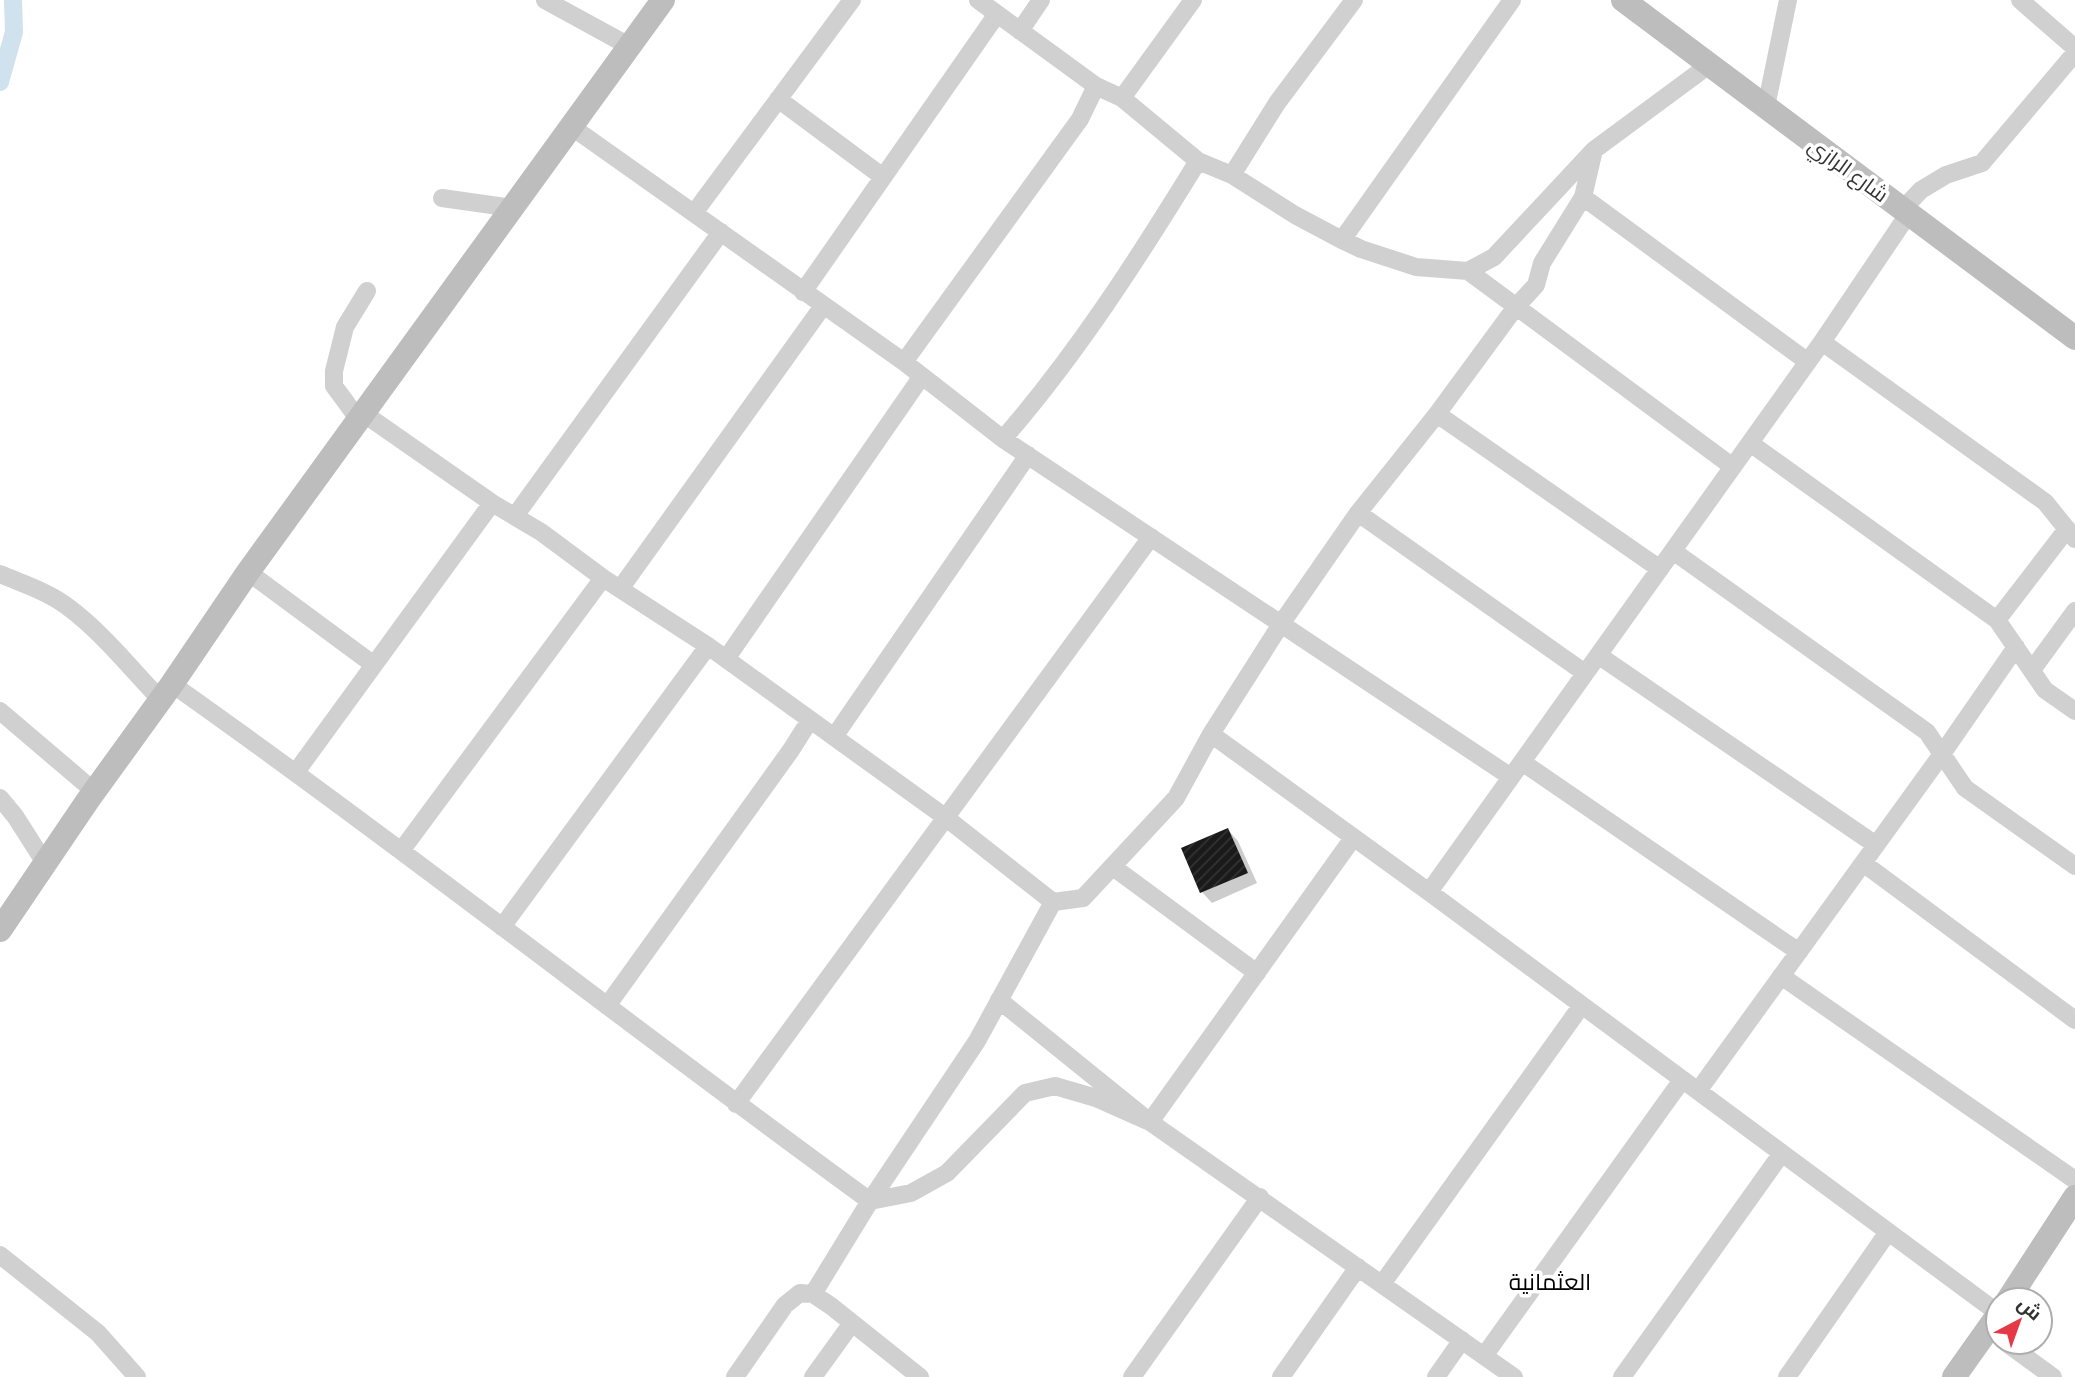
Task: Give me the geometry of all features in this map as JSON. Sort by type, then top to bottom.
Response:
[{"type":"street","points":[[545,0],[629,46]]},
{"type":"street","points":[[3,919],[166,692],[248,572],[663,0]]},
{"type":"street","points":[[694,213],[852,0]]},
{"type":"street","points":[[978,0],[1096,86],[1122,98],[1198,161],[1232,175],[1295,215],[1342,240],[1416,267],[1468,271],[1494,257],[1594,150],[1709,65]]},
{"type":"street","points":[[1020,31],[1041,0]]},
{"type":"street","points":[[1122,98],[1193,0]]},
{"type":"street","points":[[1232,175],[1277,103],[1354,0]]},
{"type":"street","points":[[1342,240],[1512,0]]},
{"type":"street","name":"شارع الرازي","points":[[1623,0],[2075,338]]},
{"type":"street","points":[[1766,107],[1788,0]]},
{"type":"street","points":[[1429,892],[1808,362],[1921,190],[1947,175],[1982,163],[2075,50],[2020,0]]},
{"type":"street","points":[[803,292],[997,14]]},
{"type":"street","points":[[904,362],[1080,118],[1096,86]]},
{"type":"street","points":[[778,99],[883,177]]},
{"type":"street","points":[[572,127],[904,362],[1003,439],[1281,624],[1516,769],[1799,952]]},
{"type":"street","points":[[368,291],[345,327],[334,371],[334,386],[361,417],[541,532],[603,578],[708,646],[946,817],[1053,902],[1083,898],[1176,798],[1211,734],[1281,624],[1358,513],[1437,414],[1515,308],[1536,285],[1542,263],[1583,197],[1594,150]]},
{"type":"street","points":[[1003,439],[1044,392],[1158,225],[1198,161]]},
{"type":"street","points":[[1583,197],[1808,362]]},
{"type":"street","points":[[442,198],[512,208]]},
{"type":"street","points":[[515,516],[721,232]]},
{"type":"street","points":[[1468,271],[1733,467]]},
{"type":"street","points":[[620,589],[823,306]]},
{"type":"street","points":[[1822,342],[2045,502],[2071,534],[1997,620]]},
{"type":"street","points":[[726,659],[922,376]]},
{"type":"street","points":[[1437,414],[1660,569]]},
{"type":"street","points":[[1750,443],[1997,620],[2045,690],[2075,711]]},
{"type":"street","points":[[834,737],[1028,455]]},
{"type":"street","points":[[296,772],[492,503]]},
{"type":"street","points":[[1358,513],[1585,673]]},
{"type":"street","points":[[736,1104],[1151,537]]},
{"type":"street","points":[[1673,551],[1927,732],[1965,788],[2075,866]]},
{"type":"street","points":[[248,572],[374,665]]},
{"type":"street","points":[[0,574],[67,606],[166,692],[296,772],[736,1104],[870,1201],[911,1194],[947,1173],[1025,1093],[1055,1086],[1096,1098],[1150,1122]]},
{"type":"street","points":[[401,851],[603,578]]},
{"type":"street","points":[[2032,670],[2075,611]]},
{"type":"street","points":[[502,927],[708,646]]},
{"type":"street","points":[[1698,1091],[1942,754],[2015,647]]},
{"type":"street","points":[[1598,654],[1876,845]]},
{"type":"street","points":[[0,711],[94,791]]},
{"type":"street","points":[[607,1006],[776,772],[810,720]]},
{"type":"street","points":[[1211,734],[1888,1232],[1984,1317]]},
{"type":"street","points":[[0,798],[45,863]]},
{"type":"street","points":[[1150,1122],[1353,838]]},
{"type":"street","points":[[1863,863],[2075,1020]]},
{"type":"street","points":[[1113,867],[1257,973]]},
{"type":"street","points":[[813,1294],[870,1201],[977,1041],[1053,902]]},
{"type":"street","points":[[1781,976],[2075,1180]]},
{"type":"street","points":[[999,1000],[1150,1122],[1514,1377]]},
{"type":"street","points":[[1382,1284],[1581,1005]]},
{"type":"street","points":[[1484,1356],[1682,1080]]},
{"type":"street","points":[[1622,1377],[1782,1153]]},
{"type":"street","points":[[1132,1377],[1260,1197]]},
{"type":"street","points":[[2017,1286],[2075,1197]]},
{"type":"street","points":[[1787,1377],[1888,1232]]},
{"type":"street","points":[[0,1255],[98,1333],[137,1377]]},
{"type":"street","points":[[1281,1377],[1358,1267]]},
{"type":"street","points":[[736,1377],[785,1305],[800,1293],[813,1294],[920,1377]]},
{"type":"street","points":[[813,1377],[852,1323]]},
{"type":"street","points":[[1436,1377],[1462,1340]]},
{"type":"street","points":[[1954,1377],[1984,1343]]},
{"type":"street","points":[[2029,1356],[2053,1377]]},
{"type":"building","points":[[1228,828],[1248,873],[1200,893],[1181,848]]},
{"type":"waterway","points":[[0,82],[14,32],[13,0]]},
{"type":"district","name":"العثمانية","points":[[1550,1281]]}]
